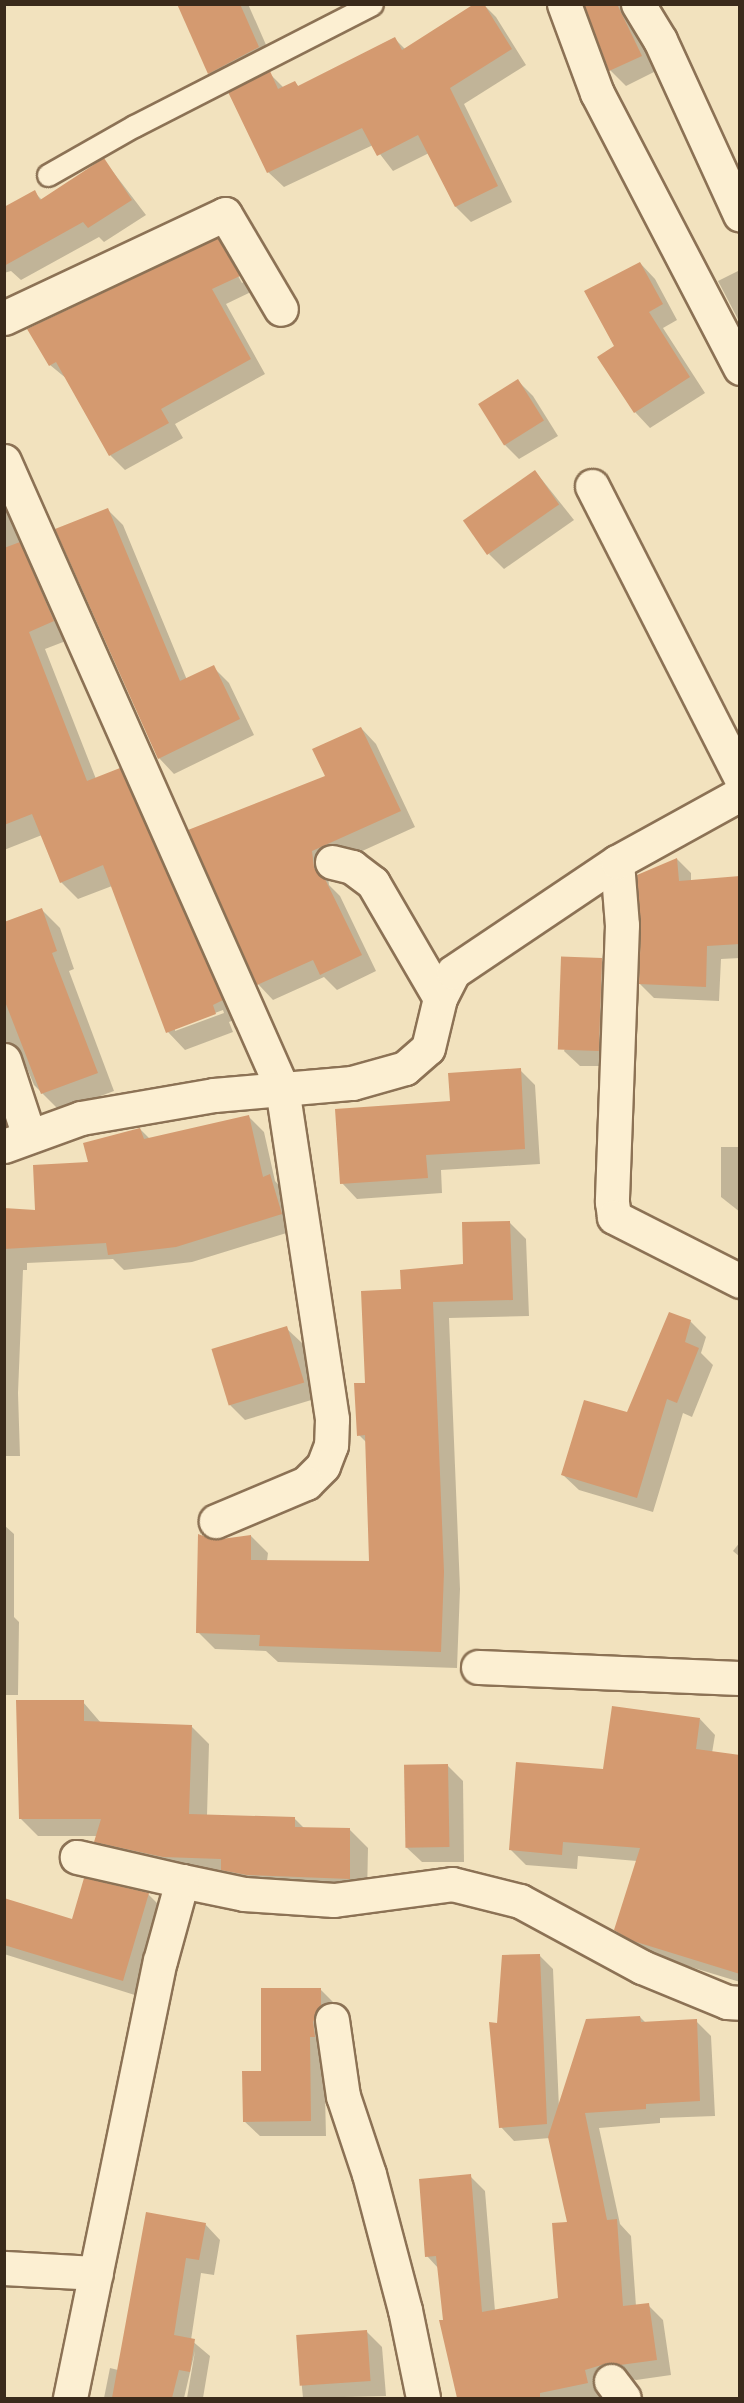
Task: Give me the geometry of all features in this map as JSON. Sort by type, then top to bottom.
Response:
[{"type":"street","points":[[564,4],[597,93],[740,368]]},
{"type":"street","points":[[638,4],[660,40],[740,215]]},
{"type":"street","points":[[4,318],[225,214],[281,309]]},
{"type":"street","points":[[4,461],[282,1088],[332,1419],[331,1445],[323,1466],[306,1483],[216,1521]]},
{"type":"street","points":[[591,486],[740,777]]},
{"type":"street","points":[[4,1060],[17,1141],[81,1118],[282,1088],[352,1083],[405,1068],[428,1048],[440,998],[453,972],[617,862],[740,794]]},
{"type":"street","points":[[332,862],[352,867],[373,883],[440,998]]},
{"type":"street","points":[[617,862],[622,925],[612,1202],[614,1217],[740,1281]]},
{"type":"street","points":[[478,1667],[740,1678]]},
{"type":"street","points":[[78,1857],[244,1894],[334,1900],[452,1884],[520,1901],[642,1967],[727,2002],[740,2003]]},
{"type":"street","points":[[70,2398],[160,1961],[182,1881]]},
{"type":"street","points":[[332,2020],[343,2096],[369,2174],[405,2310],[423,2398]]},
{"type":"street","points":[[4,2268],[96,2273]]},
{"type":"lane","points":[[48,175],[134,126],[372,4]]},
{"type":"building","points":[[177,4],[240,4],[259,47],[208,74]]},
{"type":"building","points":[[474,4],[484,4],[512,49],[450,88],[498,186],[455,207],[418,135],[377,156],[362,128],[267,173],[228,92],[270,71],[278,89],[295,81],[298,86],[395,37],[402,50]]},
{"type":"building","points":[[584,4],[617,4],[642,56],[609,71]]},
{"type":"building","points":[[104,158],[132,200],[88,228],[83,222],[4,266],[4,207],[35,190],[40,200]]},
{"type":"building","points":[[218,238],[240,276],[212,289],[251,359],[161,409],[169,423],[109,456],[56,362],[49,366],[27,329]]},
{"type":"building","points":[[640,262],[663,304],[649,312],[690,377],[634,413],[597,357],[614,346],[584,291]]},
{"type":"building","points":[[518,379],[544,421],[504,445],[478,404]]},
{"type":"building","points":[[535,470],[559,504],[487,555],[463,520]]},
{"type":"building","points":[[108,508],[180,681],[214,665],[240,719],[158,759],[55,529]]},
{"type":"building","points":[[20,542],[54,621],[29,632],[87,781],[120,768],[223,1000],[213,1005],[216,1014],[166,1033],[103,865],[60,883],[32,814],[4,825],[4,548]]},
{"type":"building","points":[[361,727],[401,811],[312,851],[314,868],[325,879],[362,955],[320,975],[313,960],[257,985],[188,830],[325,776],[312,749]]},
{"type":"building","points":[[677,858],[679,881],[740,876],[740,944],[707,946],[706,987],[639,984],[641,926],[637,875]]},
{"type":"building","points":[[42,908],[57,951],[52,953],[98,1073],[41,1094],[4,999],[4,922]]},
{"type":"building","points":[[561,957],[602,958],[599,1051],[558,1050]]},
{"type":"building","points":[[521,1068],[525,1149],[426,1155],[428,1178],[340,1184],[335,1109],[450,1101],[448,1073]]},
{"type":"building","points":[[249,1115],[263,1177],[270,1174],[282,1214],[176,1247],[108,1255],[106,1243],[4,1249],[4,1208],[35,1210],[33,1165],[88,1162],[83,1143],[140,1128],[144,1139]]},
{"type":"building","points":[[510,1221],[513,1300],[433,1302],[444,1572],[441,1652],[259,1646],[260,1635],[196,1633],[198,1534],[214,1540],[251,1535],[251,1560],[369,1561],[365,1435],[357,1436],[354,1383],[365,1383],[361,1291],[401,1289],[400,1270],[463,1264],[462,1222]]},
{"type":"building","points":[[669,1312],[691,1320],[685,1342],[699,1348],[677,1403],[667,1399],[637,1498],[561,1475],[584,1400],[627,1412]]},
{"type":"building","points":[[287,1326],[304,1382],[229,1406],[211,1349]]},
{"type":"building","points":[[16,1700],[84,1700],[84,1721],[192,1725],[189,1814],[295,1817],[295,1827],[350,1828],[350,1879],[247,1875],[221,1870],[221,1859],[163,1857],[94,1842],[101,1819],[19,1819]]},
{"type":"building","points":[[612,1706],[700,1718],[696,1749],[740,1755],[740,1974],[633,1941],[614,1930],[640,1848],[563,1842],[562,1855],[509,1850],[516,1762],[603,1769]]},
{"type":"building","points":[[448,1764],[449,1847],[405,1848],[404,1765]]},
{"type":"building","points":[[84,1878],[149,1893],[123,1981],[4,1945],[4,1898],[72,1919]]},
{"type":"building","points":[[540,1954],[547,2124],[499,2128],[489,2022],[497,2023],[502,1955]]},
{"type":"building","points":[[261,1988],[321,1988],[321,2005],[313,2022],[315,2037],[310,2037],[311,2121],[243,2122],[242,2071],[261,2071]]},
{"type":"building","points":[[640,2016],[641,2022],[697,2019],[700,2101],[646,2104],[646,2109],[585,2113],[607,2220],[617,2219],[623,2306],[649,2303],[657,2360],[620,2365],[608,2363],[585,2370],[588,2383],[540,2393],[540,2398],[457,2398],[439,2320],[443,2320],[436,2256],[425,2257],[419,2179],[471,2174],[482,2312],[558,2298],[552,2223],[567,2222],[548,2137],[586,2019]]},
{"type":"building","points":[[146,2212],[206,2223],[199,2260],[186,2258],[174,2335],[195,2339],[190,2372],[179,2370],[172,2398],[112,2398]]},
{"type":"building","points":[[367,2330],[371,2381],[300,2386],[296,2335]]}]
